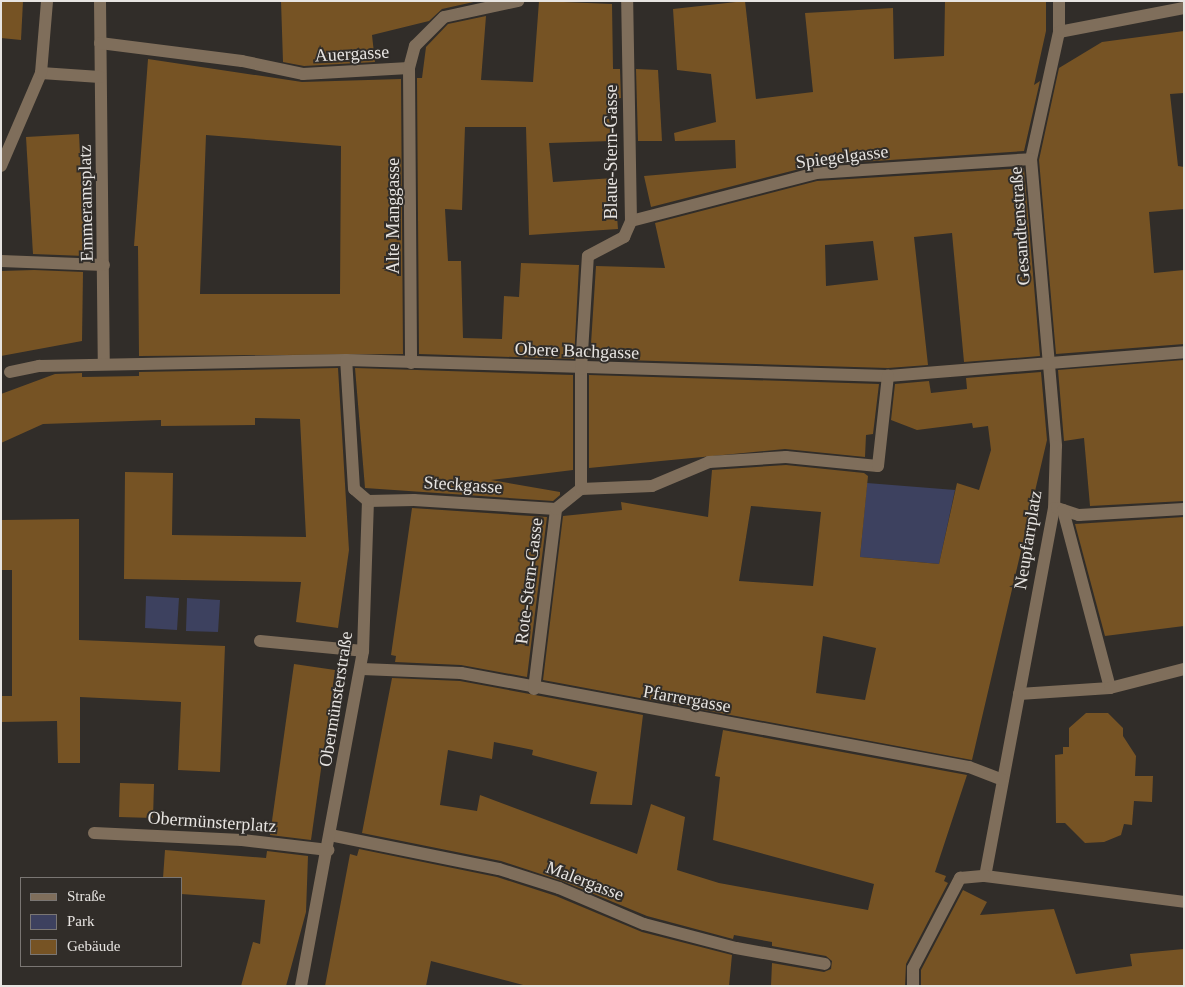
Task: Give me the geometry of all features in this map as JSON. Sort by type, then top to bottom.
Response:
[{"type":"street","points":[[1,166],[41,73],[47,1]]},
{"type":"street","name":"Emmeramsplatz","points":[[100,1],[104,364]]},
{"type":"street","name":"Auergasse","points":[[100,42],[242,61],[277,71],[302,74],[410,68],[415,46],[444,16],[518,1]]},
{"type":"street","name":"Blaue-Stern-Gasse","points":[[581,369],[588,256],[624,237],[631,221],[627,1]]},
{"type":"street","name":"Gesandtenstraße","points":[[1048,361],[1031,159],[1059,32],[1059,1]]},
{"type":"street","points":[[1059,32],[1184,8]]},
{"type":"street","name":"Alte Manggasse","points":[[410,68],[411,363]]},
{"type":"street","points":[[41,73],[100,76]]},
{"type":"street","name":"Spiegelgasse","points":[[631,221],[816,173],[1031,159]]},
{"type":"street","points":[[1,261],[104,265]]},
{"type":"street","name":"Obere Bachgasse","points":[[10,372],[39,366],[346,360],[581,369],[888,376],[1048,361],[1184,352]]},
{"type":"street","points":[[346,360],[354,489],[368,501]]},
{"type":"street","name":"Neupfarrplatz","points":[[985,876],[1019,694],[1058,509],[1056,446],[1048,361]]},
{"type":"street","points":[[581,369],[581,489],[652,486],[709,462],[786,457],[878,466],[888,376]]},
{"type":"street","name":"Rote-Stern-Gasse","points":[[534,689],[556,509],[581,489]]},
{"type":"street","name":"Steckgasse","points":[[368,501],[414,500],[556,509]]},
{"type":"street","name":"Obermünsterstraße","points":[[301,986],[362,669],[368,501]]},
{"type":"street","points":[[1058,509],[1079,515],[1184,508]]},
{"type":"street","name":"Neupfarrplatz","points":[[1058,509],[1110,688]]},
{"type":"street","points":[[260,641],[363,652]]},
{"type":"street","name":"Pfarrergasse","points":[[362,669],[461,673],[534,689],[969,767],[1003,780]]},
{"type":"street","points":[[1019,694],[1110,688],[1184,669]]},
{"type":"street","name":"Obermünsterplatz","points":[[94,833],[242,840],[328,850]]},
{"type":"street","name":"Malergasse","points":[[330,835],[499,869],[559,888],[644,924],[736,948],[825,964]]},
{"type":"street","points":[[913,986],[913,968],[960,878],[985,876],[1184,902]]},
{"type":"green space","points":[[867,483],[955,490],[939,564],[860,557]]},
{"type":"green space","points":[[146,596],[179,598],[177,630],[145,628]]},
{"type":"green space","points":[[187,598],[220,600],[218,632],[186,631]]},
{"type":"building","points":[[1,1],[23,1],[21,40],[1,38]]},
{"type":"building","points":[[281,1],[478,1],[442,9],[429,21],[372,35],[375,62],[304,66],[283,62]]},
{"type":"building","points":[[539,1],[612,4],[613,69],[620,69],[621,98],[608,100],[611,141],[549,143],[553,182],[614,178],[618,229],[529,235],[526,127],[465,127],[462,210],[445,209],[448,261],[461,261],[463,338],[502,339],[504,296],[519,297],[521,263],[579,265],[574,359],[419,354],[417,78],[422,78],[426,47],[448,24],[486,16],[481,80],[533,82]]},
{"type":"building","points":[[745,1],[756,99],[813,92],[805,13],[893,8],[894,59],[944,56],[945,1],[1046,1],[1046,31],[1034,85],[1040,81],[1024,151],[815,165],[651,207],[644,176],[736,168],[735,140],[675,141],[674,133],[716,122],[711,74],[677,70],[673,9]]},
{"type":"building","points":[[1184,31],[1184,93],[1170,94],[1178,166],[1184,167],[1184,209],[1149,212],[1154,273],[1184,270],[1184,344],[1056,354],[1039,160],[1059,68],[1102,42]]},
{"type":"building","points":[[148,59],[302,82],[401,79],[403,354],[139,356],[138,246],[134,246]],"holes":[[[206,135],[341,146],[340,294],[200,294]]]},
{"type":"building","points":[[636,69],[658,70],[662,141],[638,141]]},
{"type":"building","points":[[79,134],[85,256],[33,254],[26,137]]},
{"type":"building","points":[[1024,168],[1040,356],[964,362],[952,233],[914,237],[928,365],[888,368],[590,359],[596,266],[665,268],[655,223],[817,181]],"holes":[[[873,241],[878,280],[826,286],[825,245]]]},
{"type":"building","points":[[1,271],[83,272],[82,341],[1,356]]},
{"type":"building","points":[[1184,360],[1184,501],[1090,506],[1084,438],[1064,441],[1058,370]]},
{"type":"building","points":[[338,368],[349,550],[338,628],[296,622],[301,582],[124,579],[125,472],[173,473],[172,535],[306,537],[300,419],[255,418],[255,425],[161,426],[161,420],[43,424],[1,443],[1,394],[55,374],[82,373],[82,377],[139,376],[139,372]]},
{"type":"building","points":[[355,368],[573,375],[573,470],[491,480],[560,492],[560,495],[553,501],[365,488]]},
{"type":"building","points":[[1041,372],[1047,440],[972,760],[543,680],[563,516],[622,510],[621,502],[708,517],[712,470],[786,465],[864,473],[868,476],[860,557],[939,564],[957,483],[979,490],[991,450],[988,426],[973,428],[972,423],[917,430],[891,420],[895,384],[929,381],[931,393],[967,389],[966,378]],"holes":[[[751,506],[821,512],[813,586],[739,581]],[[823,636],[876,648],[865,700],[816,693]]]},
{"type":"building","points":[[589,375],[879,384],[873,434],[866,435],[865,457],[785,449],[589,468]]},
{"type":"building","points":[[412,508],[547,517],[527,677],[461,665],[395,662],[396,656],[391,655]]},
{"type":"building","points":[[1184,517],[1184,626],[1105,636],[1075,524]]},
{"type":"building","points":[[79,519],[79,640],[225,646],[220,772],[178,770],[181,702],[80,697],[80,763],[58,763],[57,721],[1,722],[1,696],[12,696],[12,570],[1,570],[1,520]]},
{"type":"building","points":[[294,664],[335,670],[311,840],[270,835]]},
{"type":"building","points":[[392,678],[460,681],[643,715],[632,805],[590,804],[597,772],[532,755],[533,750],[494,742],[492,759],[448,750],[440,805],[477,811],[480,795],[637,854],[651,804],[685,817],[677,870],[719,883],[868,910],[874,884],[713,840],[720,777],[715,776],[723,730],[967,775],[935,872],[946,876],[944,881],[948,883],[906,964],[905,986],[771,986],[772,963],[824,972],[831,969],[832,961],[826,956],[772,946],[772,942],[734,935],[733,939],[647,916],[562,881],[501,861],[362,833]]},
{"type":"building","points":[[1086,713],[1108,713],[1123,728],[1123,736],[1136,756],[1135,776],[1153,776],[1152,802],[1134,801],[1132,825],[1124,824],[1121,835],[1104,842],[1085,843],[1065,823],[1056,823],[1055,755],[1063,754],[1063,747],[1069,747],[1069,728]]},
{"type":"building","points":[[120,783],[154,784],[153,818],[119,817]]},
{"type":"building","points":[[359,849],[497,877],[556,896],[642,932],[732,955],[729,986],[527,986],[431,961],[426,986],[325,986],[350,854],[357,856]]},
{"type":"building","points":[[165,850],[266,858],[267,851],[308,856],[306,912],[286,986],[241,986],[253,942],[260,944],[265,900],[182,894],[182,877],[163,877]]},
{"type":"building","points":[[963,890],[987,902],[980,915],[1054,909],[1076,974],[1132,966],[1130,954],[1184,949],[1184,986],[921,986],[921,970]]}]
